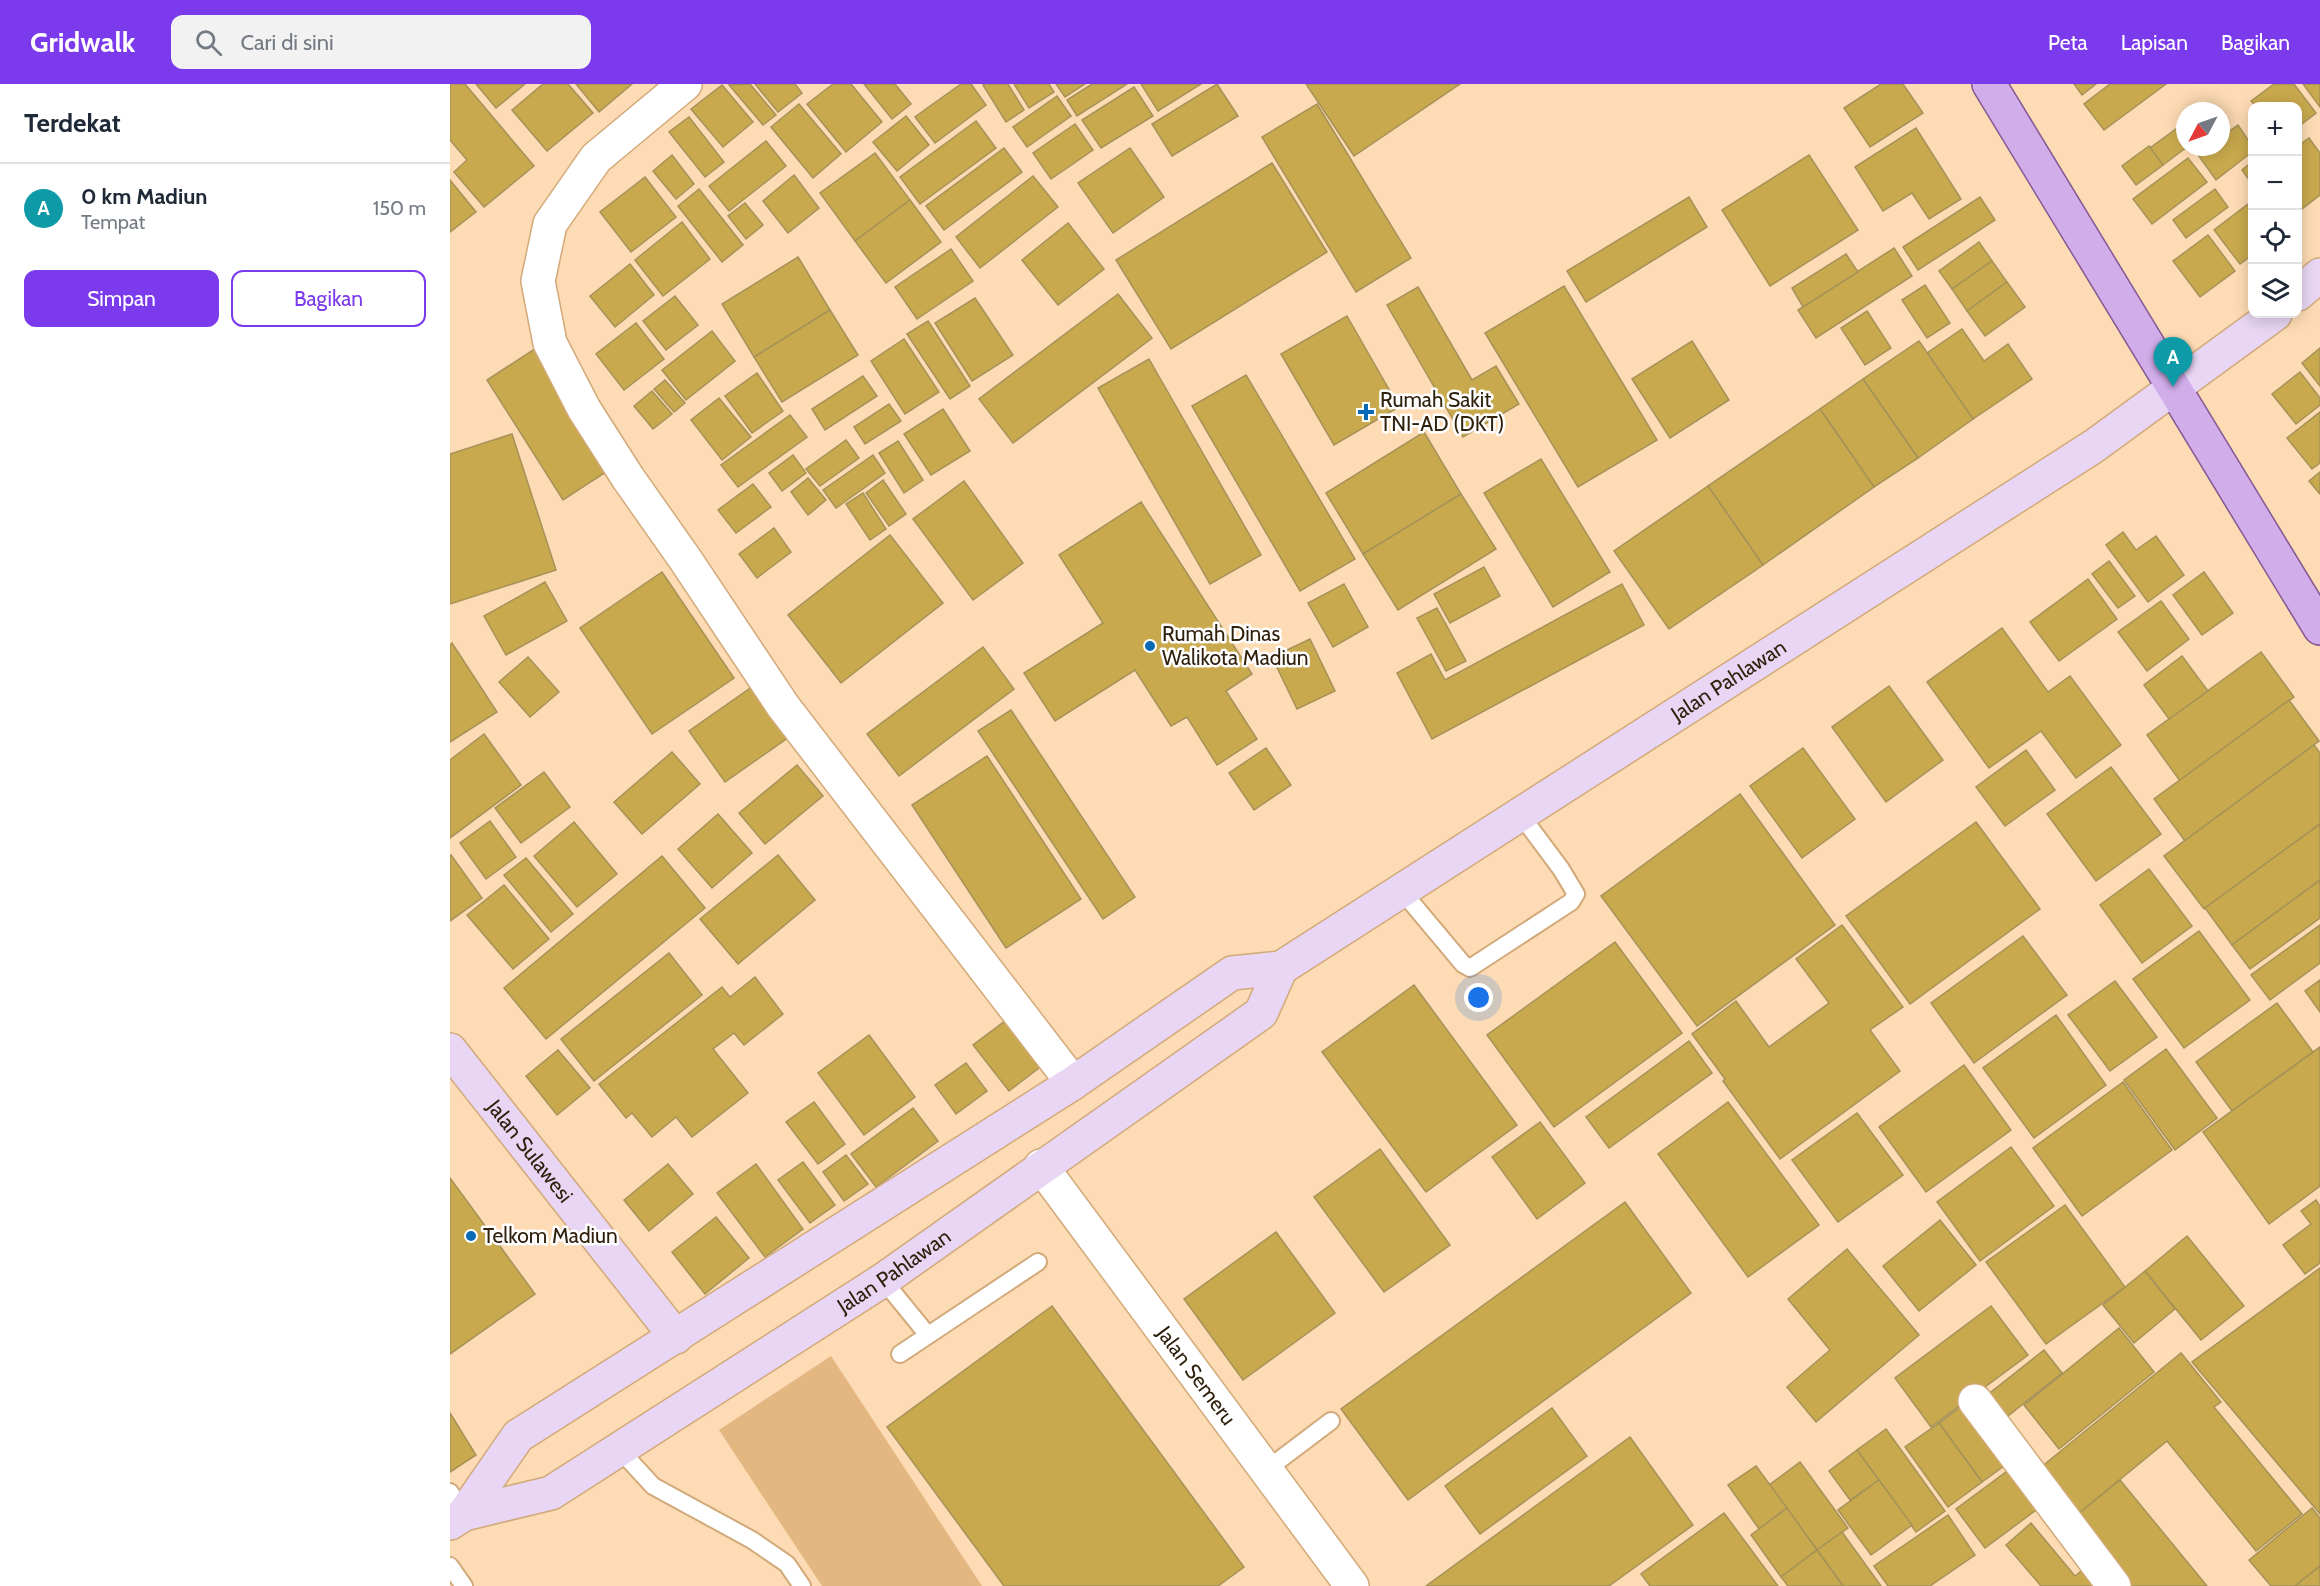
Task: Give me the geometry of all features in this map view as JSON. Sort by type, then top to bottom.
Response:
[{"type":"main road","points":[[1989,84],[2320,628]]},
{"type":"main road","points":[[2302,291],[2320,275]]},
{"type":"main road","name":"Jalan Pahlawan","points":[[455,1510],[518,1436],[1073,1083],[1232,973],[1281,968],[2094,446],[2269,318]]},
{"type":"main road","name":"Jalan Pahlawan","points":[[455,1510],[551,1493],[883,1280],[1041,1166],[1261,1013],[1281,968]]},
{"type":"main road","name":"Jalan Sulawesi","points":[[450,1050],[676,1337]]},
{"type":"street","points":[[685,84],[596,158],[550,224],[538,281],[550,343],[584,409],[628,478],[783,706],[1073,1083]]},
{"type":"street","name":"Jalan Semeru","points":[[1041,1166],[1352,1586]]},
{"type":"street","points":[[1976,1401],[2114,1586]]},
{"type":"lane","points":[[1401,890],[1463,964],[1470,968],[1571,902],[1576,894],[1561,869],[1520,814]]},
{"type":"lane","points":[[900,1354],[1038,1262]]},
{"type":"lane","points":[[883,1280],[927,1334]]},
{"type":"lane","points":[[1266,1470],[1331,1421]]},
{"type":"lane","points":[[619,1449],[653,1486],[752,1540],[787,1564],[802,1586]]},
{"type":"lane","points":[[450,1566],[464,1586]]},
{"type":"shaded area","points":[[831,1356],[982,1586],[822,1586],[719,1430]]},
{"type":"building","points":[[450,84],[465,84],[534,166],[484,207],[454,172],[467,160],[450,140]]},
{"type":"building","points":[[476,84],[525,84],[496,108]]},
{"type":"building","points":[[543,84],[568,84],[593,113],[547,151],[512,110]]},
{"type":"building","points":[[576,84],[632,84],[599,112]]},
{"type":"building","points":[[750,84],[776,115],[763,125],[729,85]]},
{"type":"building","points":[[755,84],[795,84],[802,93],[778,112]]},
{"type":"building","points":[[833,84],[851,84],[882,122],[846,152],[807,104]]},
{"type":"building","points":[[864,84],[895,84],[911,104],[892,119]]},
{"type":"building","points":[[961,84],[971,84],[986,105],[935,143],[915,117]]},
{"type":"building","points":[[1008,84],[1024,110],[1006,122],[983,85]]},
{"type":"building","points":[[1014,84],[1049,84],[1054,92],[1029,108]]},
{"type":"building","points":[[1056,84],[1085,84],[1065,97]]},
{"type":"building","points":[[1092,84],[1127,84],[1077,116],[1067,100]]},
{"type":"building","points":[[1141,84],[1201,84],[1158,111]]},
{"type":"building","points":[[1217,84],[1238,116],[1172,156],[1152,124]]},
{"type":"building","points":[[1306,84],[1460,84],[1354,156]]},
{"type":"building","points":[[1881,84],[1903,84],[1923,113],[1870,147],[1844,108]]},
{"type":"building","points":[[2074,84],[2096,84],[2082,95]]},
{"type":"building","points":[[2110,84],[2166,84],[2104,130],[2084,104]]},
{"type":"building","points":[[2274,84],[2294,84],[2316,113],[2302,124],[2302,102],[2251,101]]},
{"type":"building","points":[[2303,84],[2320,84],[2320,107]]},
{"type":"building","points":[[722,85],[753,122],[723,147],[691,109]]},
{"type":"building","points":[[1134,87],[1153,116],[1101,148],[1082,120]]},
{"type":"building","points":[[1057,96],[1071,116],[1027,147],[1013,127]]},
{"type":"building","points":[[799,104],[841,154],[813,178],[771,127]]},
{"type":"building","points":[[1317,104],[1411,258],[1356,292],[1262,137]]},
{"type":"building","points":[[906,116],[929,145],[897,171],[873,142]]},
{"type":"building","points":[[689,117],[724,162],[705,177],[669,132]]},
{"type":"building","points":[[976,121],[996,148],[920,204],[900,177]]},
{"type":"building","points":[[1075,124],[1093,150],[1051,179],[1033,153]]},
{"type":"building","points":[[2238,125],[2248,140],[2248,155],[2216,180],[2199,156],[2230,156],[2230,131]]},
{"type":"building","points":[[1916,128],[1961,199],[1929,219],[1912,193],[1883,211],[1855,167]]},
{"type":"building","points":[[2176,129],[2176,155],[2163,165],[2150,148]]},
{"type":"building","points":[[2309,138],[2320,153],[2320,195],[2302,209],[2302,156],[2302,143]]},
{"type":"building","points":[[766,141],[786,166],[729,211],[709,186]]},
{"type":"building","points":[[2149,146],[2163,165],[2136,185],[2122,166]]},
{"type":"building","points":[[1004,148],[1022,172],[944,230],[926,206]]},
{"type":"building","points":[[1130,148],[1164,197],[1113,233],[1078,183]]},
{"type":"building","points":[[875,153],[910,200],[855,241],[820,193]]},
{"type":"building","points":[[672,155],[694,184],[676,199],[653,171]]},
{"type":"building","points":[[1809,155],[1858,230],[1770,286],[1722,210]]},
{"type":"building","points":[[2188,158],[2207,182],[2152,224],[2133,199]]},
{"type":"building","points":[[1272,163],[1327,252],[1171,349],[1116,260]]},
{"type":"building","points":[[2248,165],[2248,178],[2242,170]]},
{"type":"building","points":[[794,175],[819,208],[788,233],[763,201]]},
{"type":"building","points":[[1033,176],[1058,207],[980,268],[956,237]]},
{"type":"building","points":[[645,177],[676,217],[631,252],[600,212]]},
{"type":"building","points":[[450,180],[476,212],[450,232]]},
{"type":"building","points":[[699,189],[743,245],[722,262],[678,206]]},
{"type":"building","points":[[2215,189],[2228,207],[2186,238],[2173,220]]},
{"type":"building","points":[[1689,197],[1707,227],[1586,302],[1567,271]]},
{"type":"building","points":[[1980,197],[1995,220],[1918,270],[1903,247]]},
{"type":"building","points":[[910,200],[941,242],[886,283],[855,241]]},
{"type":"building","points":[[745,203],[763,225],[746,239],[728,216]]},
{"type":"building","points":[[2248,204],[2248,258],[2240,264],[2214,230]]},
{"type":"building","points":[[682,222],[710,259],[663,296],[635,260]]},
{"type":"building","points":[[1068,223],[1104,269],[1058,305],[1022,260]]},
{"type":"building","points":[[2208,235],[2235,271],[2200,297],[2173,261]]},
{"type":"building","points":[[1979,242],[1992,261],[1952,289],[1939,271]]},
{"type":"building","points":[[1894,248],[1912,276],[1816,338],[1798,310]]},
{"type":"building","points":[[951,249],[973,281],[917,319],[895,287]]},
{"type":"building","points":[[1846,254],[1858,272],[1803,307],[1792,288]]},
{"type":"building","points":[[798,257],[830,310],[754,357],[722,304]]},
{"type":"building","points":[[1992,261],[2007,282],[1967,311],[1952,289]]},
{"type":"building","points":[[630,264],[654,295],[615,327],[590,296]]},
{"type":"building","points":[[2007,282],[2025,307],[1985,336],[1967,311]]},
{"type":"building","points":[[1925,285],[1950,323],[1927,338],[1902,300]]},
{"type":"building","points":[[1564,286],[1657,440],[1578,487],[1485,333]]},
{"type":"building","points":[[1418,287],[1472,380],[1496,366],[1519,404],[1463,437],[1387,305]]},
{"type":"building","points":[[1118,294],[1152,338],[1013,443],[979,399]]},
{"type":"building","points":[[675,296],[698,325],[666,350],[643,321]]},
{"type":"building","points":[[975,298],[1013,355],[972,381],[935,323]]},
{"type":"building","points":[[830,310],[858,355],[782,402],[754,357]]},
{"type":"building","points":[[1867,311],[1891,348],[1865,365],[1841,328]]},
{"type":"building","points":[[1347,316],[1399,407],[1334,445],[1281,354]]},
{"type":"building","points":[[928,321],[970,386],[950,399],[907,334]]},
{"type":"building","points":[[636,323],[664,359],[624,390],[596,354]]},
{"type":"building","points":[[1962,329],[1984,361],[2008,344],[2032,379],[1973,419],[1927,353]]},
{"type":"building","points":[[712,331],[735,361],[686,400],[662,370]]},
{"type":"building","points":[[904,339],[939,392],[905,414],[871,361]]},
{"type":"building","points":[[1692,341],[1729,400],[1670,438],[1632,379]]},
{"type":"building","points":[[1919,341],[1973,419],[1918,458],[1863,379]]},
{"type":"building","points":[[536,348],[612,468],[563,500],[487,380]]},
{"type":"building","points":[[2320,348],[2320,386],[2302,363]]},
{"type":"building","points":[[1149,359],[1261,555],[1210,584],[1098,388]]},
{"type":"building","points":[[2300,372],[2320,398],[2320,405],[2296,424],[2272,394]]},
{"type":"building","points":[[757,373],[783,411],[752,433],[725,396]]},
{"type":"building","points":[[1246,375],[1355,559],[1300,591],[1192,406]]},
{"type":"building","points":[[863,376],[877,396],[825,430],[812,409]]},
{"type":"building","points":[[1863,379],[1918,458],[1874,487],[1820,409]]},
{"type":"building","points":[[665,380],[685,403],[674,412],[654,389]]},
{"type":"building","points":[[652,391],[672,414],[653,429],[634,406]]},
{"type":"building","points":[[719,398],[751,437],[722,460],[691,420]]},
{"type":"building","points":[[889,404],[901,421],[865,444],[854,427]]},
{"type":"building","points":[[943,409],[970,451],[931,475],[904,434]]},
{"type":"building","points":[[1820,409],[1874,487],[1763,565],[1708,486]]},
{"type":"building","points":[[2320,412],[2320,463],[2312,469],[2287,438]]},
{"type":"building","points":[[790,415],[807,437],[738,487],[721,465]]},
{"type":"building","points":[[1424,432],[1461,494],[1363,554],[1326,493]]},
{"type":"building","points":[[512,434],[556,570],[450,604],[450,454]]},
{"type":"building","points":[[846,440],[859,458],[820,486],[806,469]]},
{"type":"building","points":[[898,441],[923,480],[904,493],[879,453]]},
{"type":"building","points":[[793,455],[806,473],[782,491],[769,473]]},
{"type":"building","points":[[873,455],[885,473],[836,508],[823,490]]},
{"type":"building","points":[[1541,459],[1610,572],[1553,607],[1484,493]]},
{"type":"building","points":[[2320,472],[2320,494],[2309,481]]},
{"type":"building","points":[[808,478],[826,500],[808,515],[791,492]]},
{"type":"building","points":[[883,480],[906,514],[889,526],[866,493]]},
{"type":"building","points":[[964,481],[1023,563],[973,600],[913,519]]},
{"type":"building","points":[[753,484],[771,507],[736,533],[718,510]]},
{"type":"building","points":[[1708,486],[1763,565],[1669,629],[1614,551]]},
{"type":"building","points":[[863,493],[886,529],[870,540],[846,504]]},
{"type":"building","points":[[1461,494],[1496,549],[1398,610],[1363,554]]},
{"type":"building","name":"Rumah Dinas Walikota Madiun","points":[[1141,502],[1252,674],[1226,691],[1257,739],[1217,765],[1187,717],[1171,726],[1135,670],[1055,721],[1024,673],[1103,623],[1059,555]]},
{"type":"building","points":[[774,528],[791,552],[757,578],[739,554]]},
{"type":"building","points":[[2123,532],[2136,550],[2156,536],[2184,575],[2148,602],[2106,545]]},
{"type":"building","points":[[890,535],[943,603],[841,683],[788,615]]},
{"type":"building","points":[[2109,561],[2135,596],[2118,608],[2092,574]]},
{"type":"building","points":[[1484,567],[1500,596],[1450,623],[1434,594]]},
{"type":"building","points":[[662,572],[734,678],[652,734],[580,628]]},
{"type":"building","points":[[2204,572],[2233,613],[2202,635],[2173,595]]},
{"type":"building","points":[[2088,579],[2117,619],[2059,661],[2030,622]]},
{"type":"building","points":[[545,582],[567,621],[506,655],[484,616]]},
{"type":"building","points":[[1344,584],[1368,627],[1333,647],[1308,603]]},
{"type":"building","points":[[1622,584],[1644,625],[1432,739],[1397,673],[1431,654],[1445,680]]},
{"type":"building","points":[[2161,601],[2189,639],[2147,671],[2118,632]]},
{"type":"building","points":[[1437,608],[1466,661],[1446,671],[1417,618]]},
{"type":"building","points":[[2002,628],[2048,692],[2070,676],[2121,745],[2076,778],[2041,731],[1989,768],[1927,682]]},
{"type":"building","points":[[1310,639],[1335,691],[1297,709],[1272,657]]},
{"type":"building","points":[[452,643],[497,712],[450,742],[450,645]]},
{"type":"building","points":[[983,647],[1014,689],[899,776],[867,734]]},
{"type":"building","points":[[2261,652],[2294,697],[2180,781],[2147,735]]},
{"type":"building","points":[[2182,656],[2208,691],[2169,719],[2144,685]]},
{"type":"building","points":[[528,657],[559,692],[530,717],[499,682]]},
{"type":"building","points":[[756,684],[792,735],[725,782],[689,731]]},
{"type":"building","points":[[1889,686],[1943,760],[1886,802],[1832,727]]},
{"type":"building","points":[[2289,700],[2319,741],[2185,841],[2154,799]]},
{"type":"building","points":[[1011,710],[1135,897],[1103,919],[978,731]]},
{"type":"building","points":[[484,734],[521,785],[450,838],[450,760]]},
{"type":"building","points":[[2314,745],[2320,753],[2320,824],[2204,909],[2164,856]]},
{"type":"building","points":[[1266,748],[1291,785],[1254,810],[1229,773]]},
{"type":"building","points":[[1803,748],[1855,819],[1802,858],[1750,786]]},
{"type":"building","points":[[2026,750],[2055,790],[2005,826],[1976,787]]},
{"type":"building","points":[[672,752],[700,784],[642,834],[614,802]]},
{"type":"building","points":[[987,756],[1081,899],[1006,948],[912,805]]},
{"type":"building","points":[[797,765],[823,796],[765,844],[739,813]]},
{"type":"building","points":[[2111,767],[2161,834],[2096,881],[2047,814]]},
{"type":"building","points":[[544,772],[570,807],[521,843],[495,808]]},
{"type":"building","points":[[1740,794],[1835,925],[1697,1026],[1601,896]]},
{"type":"building","points":[[718,814],[752,853],[712,888],[678,849]]},
{"type":"building","points":[[490,821],[516,857],[486,879],[460,843]]},
{"type":"building","points":[[574,822],[617,874],[577,907],[534,856]]},
{"type":"building","points":[[1976,822],[2040,909],[1910,1004],[1846,916]]},
{"type":"building","points":[[2320,824],[2320,880],[2232,945],[2205,908]]},
{"type":"building","points":[[778,855],[815,900],[738,964],[700,919]]},
{"type":"building","points":[[450,856],[482,898],[450,921]]},
{"type":"building","points":[[662,856],[705,908],[546,1039],[504,988]]},
{"type":"building","points":[[526,858],[573,914],[551,932],[504,875]]},
{"type":"building","points":[[2149,869],[2192,926],[2142,963],[2100,905]]},
{"type":"building","points":[[2320,880],[2320,918],[2250,969],[2232,945]]},
{"type":"building","points":[[504,885],[549,939],[513,969],[467,915]]},
{"type":"building","points":[[1842,925],[1903,1007],[1870,1030],[1900,1071],[1780,1159],[1692,1034],[1736,1001],[1769,1047],[1829,1003],[1796,959]]},
{"type":"building","points":[[2320,925],[2320,963],[2270,1000],[2251,975]]},
{"type":"building","points":[[2199,931],[2250,1000],[2184,1048],[2133,979]]},
{"type":"building","points":[[2023,936],[2067,995],[1974,1063],[1931,1003]]},
{"type":"building","points":[[1615,942],[1682,1033],[1554,1127],[1487,1035]]},
{"type":"building","points":[[669,953],[702,995],[594,1081],[561,1039]]},
{"type":"building","points":[[755,977],[783,1014],[744,1045],[734,1033],[713,1049],[748,1093],[692,1137],[676,1117],[652,1137],[632,1113],[626,1118],[599,1084],[722,987],[730,997]]},
{"type":"building","points":[[2320,980],[2320,1012],[2305,991]]},
{"type":"building","points":[[2115,981],[2157,1037],[2110,1071],[2068,1015]]},
{"type":"building","points":[[1414,985],[1517,1125],[1426,1192],[1322,1052]]},
{"type":"building","points":[[2277,1003],[2313,1052],[2232,1111],[2196,1062]]},
{"type":"building","points":[[1013,1015],[1048,1061],[1009,1091],[973,1045]]},
{"type":"building","points":[[2056,1015],[2106,1085],[2034,1138],[1983,1068]]},
{"type":"building","points":[[869,1035],[915,1097],[864,1135],[818,1073]]},
{"type":"building","points":[[1689,1041],[1712,1073],[1609,1148],[1586,1117]]},
{"type":"building","points":[[2320,1047],[2320,1186],[2269,1224],[2203,1132]]},
{"type":"building","points":[[2166,1049],[2217,1118],[2175,1150],[2124,1080]]},
{"type":"building","points":[[558,1050],[590,1088],[557,1115],[526,1076]]},
{"type":"building","points":[[966,1063],[987,1091],[956,1114],[935,1085]]},
{"type":"building","points":[[1964,1065],[2011,1130],[1926,1192],[1879,1127]]},
{"type":"building","points":[[2123,1082],[2172,1150],[2082,1216],[2033,1148]]},
{"type":"building","points":[[814,1102],[845,1144],[818,1164],[786,1122]]},
{"type":"building","points":[[1728,1102],[1819,1225],[1748,1277],[1658,1154]]},
{"type":"building","points":[[913,1108],[938,1141],[876,1187],[851,1154]]},
{"type":"building","points":[[1857,1113],[1903,1175],[1838,1222],[1792,1160]]},
{"type":"building","points":[[1540,1122],[1585,1183],[1537,1219],[1492,1157]]},
{"type":"building","points":[[2011,1147],[2054,1206],[1980,1261],[1937,1202]]},
{"type":"building","points":[[1380,1149],[1450,1245],[1384,1292],[1314,1197]]},
{"type":"building","points":[[846,1155],[868,1184],[844,1201],[823,1172]]},
{"type":"building","points":[[803,1162],[835,1205],[810,1223],[778,1180]]},
{"type":"building","points":[[668,1164],[693,1194],[649,1231],[624,1200]]},
{"type":"building","points":[[756,1164],[803,1229],[765,1257],[717,1193]]},
{"type":"building","name":"Telkom Madiun","points":[[450,1178],[535,1294],[450,1354]]},
{"type":"building","points":[[2316,1200],[2320,1206],[2320,1263],[2305,1274],[2283,1245],[2311,1224],[2301,1211]]},
{"type":"building","points":[[1625,1202],[1691,1293],[1408,1500],[1341,1409]]},
{"type":"building","points":[[2065,1205],[2125,1287],[2046,1344],[1986,1262]]},
{"type":"building","points":[[716,1217],[749,1258],[705,1294],[672,1252]]},
{"type":"building","points":[[1940,1220],[1976,1265],[1919,1311],[1883,1266]]},
{"type":"building","points":[[1276,1232],[1335,1313],[1243,1380],[1184,1299]]},
{"type":"building","points":[[2187,1236],[2244,1306],[2201,1340],[2145,1271]]},
{"type":"building","points":[[1847,1249],[1919,1335],[1816,1422],[1787,1387],[1830,1350],[1788,1299]]},
{"type":"building","points":[[2320,1268],[2320,1514],[2192,1362]]},
{"type":"building","points":[[2145,1271],[2175,1309],[2134,1343],[2103,1305]]},
{"type":"building","points":[[1052,1306],[1244,1567],[1218,1586],[1004,1586],[887,1427]]},
{"type":"building","points":[[1991,1306],[2028,1355],[1931,1427],[1895,1378]]},
{"type":"building","points":[[2119,1328],[2154,1372],[2059,1449],[2024,1405]]},
{"type":"building","points":[[2044,1350],[2062,1373],[1998,1424],[1981,1400]]},
{"type":"building","points":[[2181,1353],[2221,1402],[2214,1407],[2302,1514],[2256,1551],[2167,1441],[2073,1518],[2035,1472]]},
{"type":"building","points":[[1971,1399],[2015,1458],[1982,1482],[1939,1423]]},
{"type":"building","points":[[1552,1408],[1587,1456],[1480,1534],[1445,1486]]},
{"type":"building","points":[[450,1413],[476,1455],[450,1472]]},
{"type":"building","points":[[1939,1423],[1982,1482],[1948,1507],[1905,1447]]},
{"type":"building","points":[[1886,1429],[1945,1511],[1916,1532],[1857,1450]]},
{"type":"building","points":[[1630,1437],[1693,1525],[1609,1586],[1426,1586]]},
{"type":"building","points":[[1857,1450],[1879,1480],[1850,1500],[1829,1471]]},
{"type":"building","points":[[1800,1462],[1848,1528],[1817,1550],[1769,1485]]},
{"type":"building","points":[[2018,1463],[2047,1502],[1985,1548],[1956,1509]]},
{"type":"building","points":[[1756,1466],[1787,1508],[1759,1529],[1728,1485]]},
{"type":"building","points":[[1879,1480],[1912,1525],[1871,1555],[1838,1510]]},
{"type":"building","points":[[2120,1480],[2207,1586],[2128,1586],[2073,1518]]},
{"type":"building","points":[[1787,1508],[1817,1550],[1781,1577],[1751,1535]]},
{"type":"building","points":[[2312,1508],[2320,1518],[2320,1566],[2295,1586],[2271,1586],[2249,1560]]},
{"type":"building","points":[[1724,1513],[1778,1586],[1650,1586],[1641,1574]]},
{"type":"building","points":[[1948,1515],[1975,1555],[1930,1586],[1888,1586],[1874,1566]]},
{"type":"building","points":[[2031,1523],[2075,1576],[2091,1563],[2103,1586],[2041,1586],[2006,1545]]},
{"type":"building","points":[[1842,1532],[1881,1586],[1843,1586],[1817,1550]]},
{"type":"building","points":[[1817,1550],[1843,1586],[1788,1586],[1781,1577]]},
{"type":"building","points":[[2320,1566],[2320,1586],[2295,1586]]},
{"type":"place","name":"0 km Madiun","points":[[2173,387]]},
{"type":"place","name":"Rumah Sakit TNI-AD (DKT)","points":[[1366,412]]},
{"type":"place","name":"Rumah Dinas Walikota Madiun","points":[[1150,646]]},
{"type":"place","name":"Telkom Madiun","points":[[471,1236]]}]
